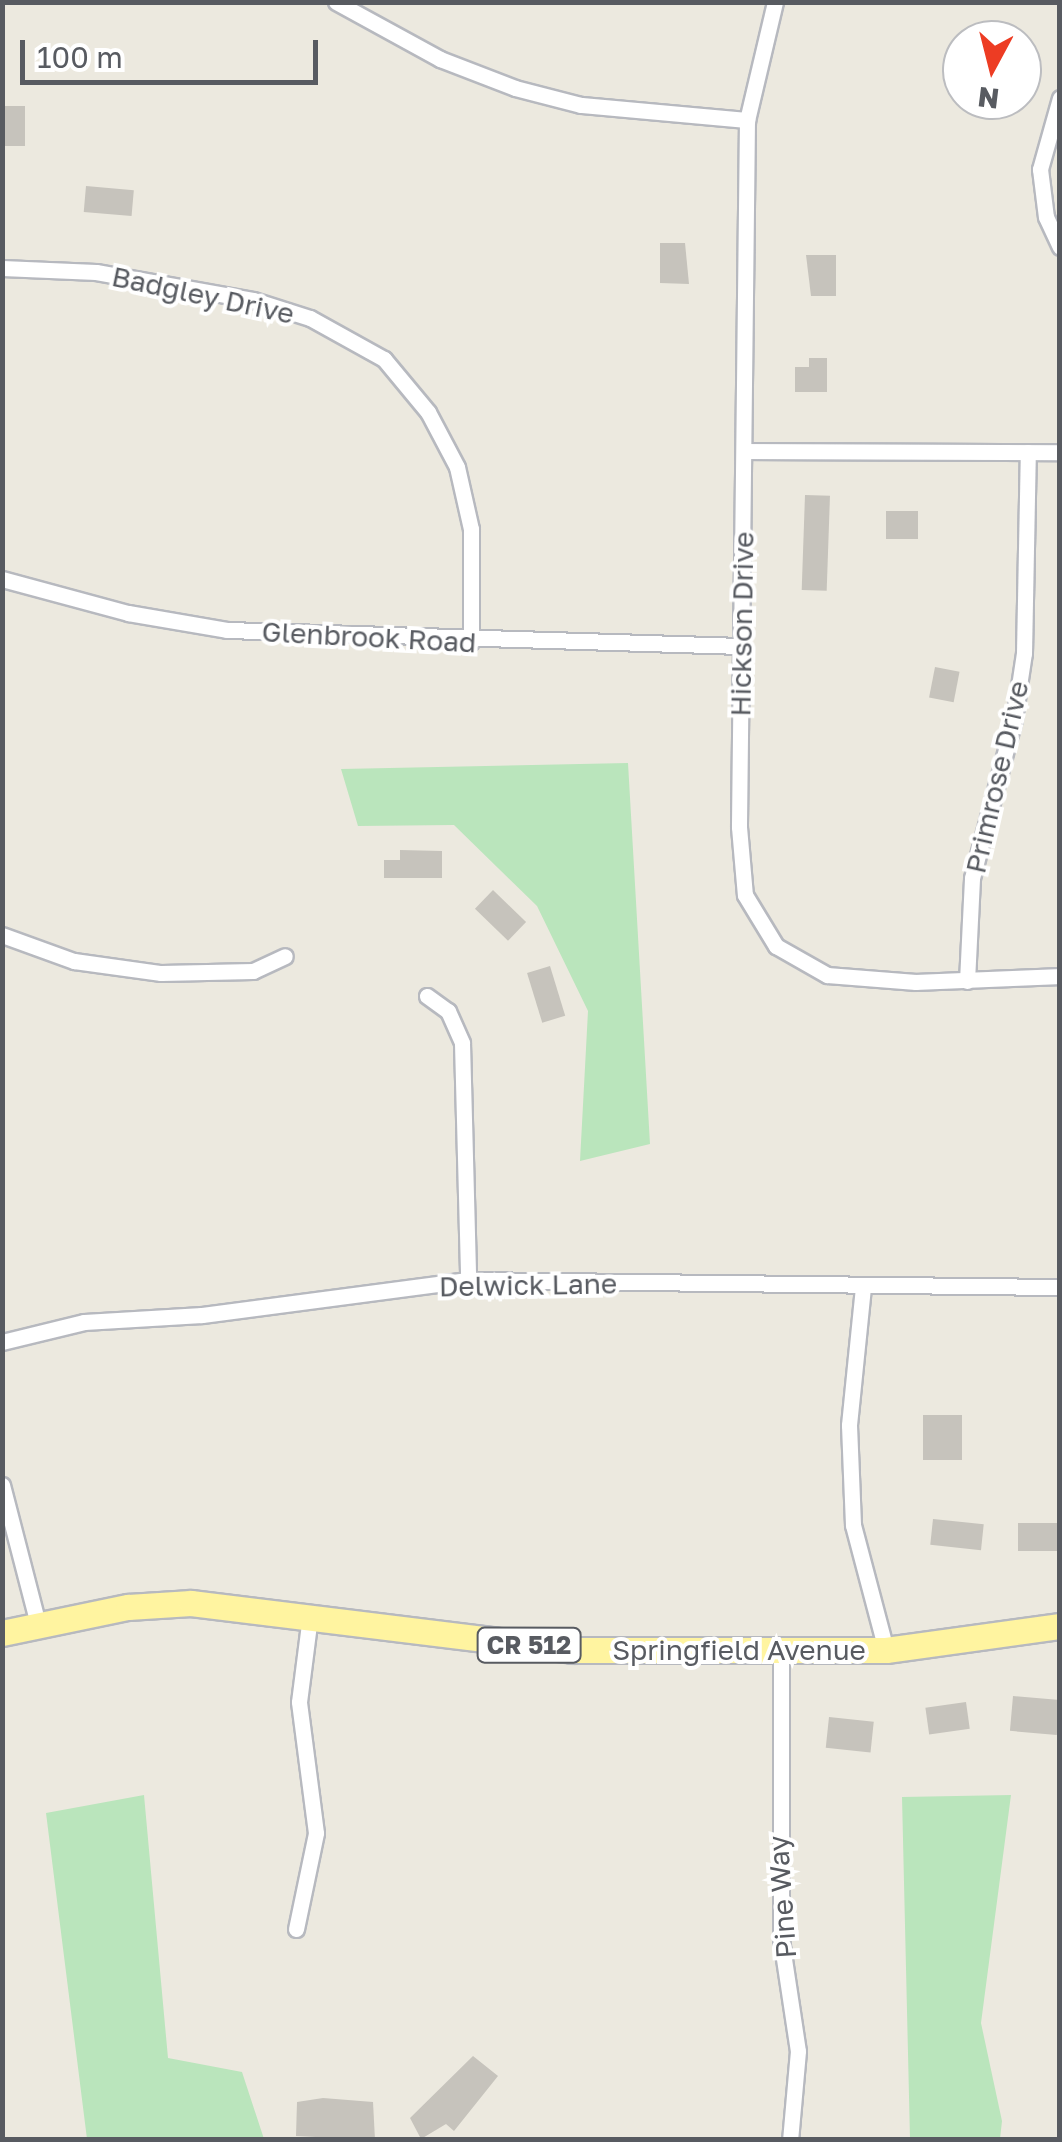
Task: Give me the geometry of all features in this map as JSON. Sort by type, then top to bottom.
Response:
[{"type":"main road","name":"Springfield Avenue","points":[[2,1633],[38,1624],[191,1603],[572,1650],[781,1654],[886,1650],[1060,1626]]},
{"type":"street","points":[[336,2],[440,59],[515,88],[581,105],[748,120]]},
{"type":"street","name":"Hickson Drive","points":[[774,2],[748,120],[739,826],[752,914],[791,959],[827,976],[967,982],[1060,976]]},
{"type":"street","points":[[1060,98],[1040,169],[1046,217],[1060,248]]},
{"type":"street","name":"Badgley Drive","points":[[2,268],[96,272],[253,300],[325,325],[384,359],[428,412],[458,467],[471,529],[471,642]]},
{"type":"street","points":[[745,451],[1060,452]]},
{"type":"street","name":"Primrose Drive","points":[[967,982],[972,878],[1014,719],[1024,653],[1028,452]]},
{"type":"street","name":"Glenbrook Road","points":[[2,579],[128,614],[227,630],[471,642],[742,646]]},
{"type":"street","points":[[2,936],[74,961],[161,973],[252,971],[284,956]]},
{"type":"street","points":[[427,996],[448,1010],[462,1043],[468,1280]]},
{"type":"street","name":"Delwick Lane","points":[[2,1342],[84,1322],[220,1313],[468,1280],[1057,1287]]},
{"type":"street","points":[[863,1287],[849,1425],[853,1525],[886,1650]]},
{"type":"street","points":[[2,1485],[38,1624]]},
{"type":"street","points":[[296,1929],[316,1833],[298,1702],[310,1616]]},
{"type":"street","name":"Pine Way","points":[[781,1654],[781,1939],[798,2051],[790,2140]]},
{"type":"green space","points":[[628,763],[650,1144],[580,1161],[588,1011],[537,906],[454,825],[358,826],[341,769]]},
{"type":"green space","points":[[144,1795],[168,2058],[242,2072],[264,2139],[87,2139],[46,1813]]},
{"type":"green space","points":[[1011,1795],[981,2023],[1002,2121],[1000,2139],[910,2139],[902,1797]]},
{"type":"building","points":[[2,106],[25,106],[25,146],[2,146]]},
{"type":"building","points":[[86,186],[134,190],[132,216],[84,212]]},
{"type":"building","points":[[660,243],[685,243],[689,284],[660,283]]},
{"type":"building","points":[[806,255],[836,255],[836,296],[811,296]]},
{"type":"building","points":[[809,358],[827,358],[827,392],[795,392],[795,367],[809,367]]},
{"type":"building","points":[[805,495],[830,496],[827,591],[802,590]]},
{"type":"building","points":[[886,511],[918,511],[918,539],[886,539]]},
{"type":"building","points":[[935,667],[960,672],[954,702],[929,697]]},
{"type":"building","points":[[400,850],[442,851],[442,878],[384,878],[384,860],[400,860]]},
{"type":"building","points":[[493,890],[526,922],[508,941],[475,909]]},
{"type":"building","points":[[550,966],[565,1016],[542,1023],[527,973]]},
{"type":"building","points":[[923,1415],[962,1415],[962,1460],[923,1460]]},
{"type":"building","points":[[933,1519],[984,1524],[981,1550],[930,1545]]},
{"type":"building","points":[[1018,1523],[1060,1523],[1060,1551],[1018,1551]]},
{"type":"building","points":[[1013,1696],[1060,1700],[1057,1735],[1010,1731]]},
{"type":"building","points":[[966,1702],[970,1729],[929,1734],[925,1708]]},
{"type":"building","points":[[829,1717],[874,1722],[871,1753],[826,1748]]},
{"type":"building","points":[[473,2056],[498,2076],[454,2131],[446,2124],[421,2139],[410,2118]]},
{"type":"building","points":[[323,2098],[373,2102],[375,2140],[296,2136],[297,2102]]}]
